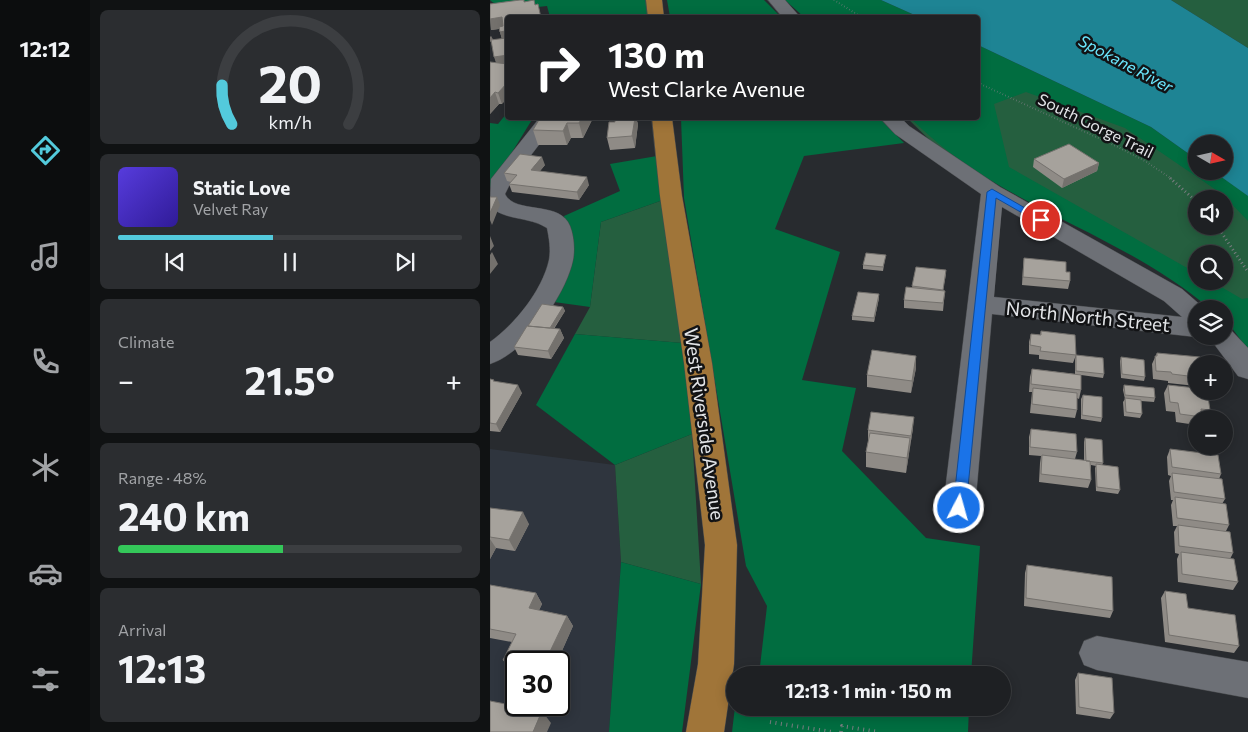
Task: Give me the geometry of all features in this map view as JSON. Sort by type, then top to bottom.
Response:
[{"type":"main road","points":[[654,0],[656,15]]},
{"type":"main road","name":"West Riverside Avenue","points":[[662,120],[671,196],[698,363],[721,545],[716,664],[705,732]]},
{"type":"street","points":[[776,0],[790,15]]},
{"type":"street","points":[[892,120],[902,130],[992,192],[1173,295],[1188,308]]},
{"type":"street","points":[[490,354],[518,334],[546,293],[561,262],[561,235],[558,226],[542,216],[508,209],[497,201],[494,194],[502,179],[544,125]]},
{"type":"street","points":[[959,508],[992,192]]},
{"type":"street","name":"North North Street","points":[[980,304],[1188,327]]},
{"type":"street","points":[[1229,345],[1242,359],[1248,369]]},
{"type":"street","points":[[1097,653],[1248,680]]},
{"type":"path","points":[[834,0],[858,15]]},
{"type":"path","name":"South Gorge Trail","points":[[980,84],[1075,126],[1136,156],[1168,174],[1188,193]]},
{"type":"path","points":[[1223,235],[1248,272]]},
{"type":"path","points":[[770,722],[832,732]]},
{"type":"path","points":[[841,732],[842,726],[878,732]]},
{"type":"shaded area","points":[[490,449],[615,465],[621,562],[609,732],[490,732]]},
{"type":"green space","points":[[490,0],[649,0],[652,15],[549,15],[547,6],[509,8],[495,4]]},
{"type":"green space","points":[[667,0],[764,0],[779,15],[670,15]]},
{"type":"green space","points":[[785,0],[881,0],[915,15],[802,15]]},
{"type":"green space","points":[[1171,0],[1248,0],[1248,48]]},
{"type":"green space","points":[[980,46],[1188,155],[1188,180],[1226,180],[1248,196],[1248,340],[1233,321],[1233,300],[1209,300],[1192,290],[1233,290],[1233,245],[1188,245],[1188,287],[936,146],[909,120],[980,120]]},
{"type":"green space","points":[[980,46],[1151,127],[1188,153],[1188,171],[1125,128],[1026,92],[994,104],[1009,167],[1188,268],[1188,290],[1226,290],[1242,299],[1248,298],[1248,350],[1233,329],[1233,300],[1199,300],[1158,271],[990,180],[948,151],[912,120],[980,120]]},
{"type":"green space","points":[[505,115],[505,120],[532,120],[490,188],[490,123],[498,124]]},
{"type":"green space","points":[[681,120],[882,120],[904,143],[804,156],[775,229],[840,252],[802,380],[856,388],[842,451],[926,538],[980,546],[972,666],[760,666],[767,606],[746,566],[684,198]]},
{"type":"green space","points":[[657,156],[663,200],[601,222],[590,307],[554,302],[570,260],[564,216],[620,191],[610,164]]},
{"type":"green space","points":[[1201,180],[1226,180],[1248,196],[1248,221],[1233,205],[1233,190],[1216,190]]},
{"type":"green space","points":[[663,200],[683,343],[575,334],[590,307],[601,222]]},
{"type":"green space","points":[[575,334],[683,343],[692,434],[615,465],[536,405]]},
{"type":"green space","points":[[692,434],[701,584],[621,562],[615,465]]},
{"type":"green space","points":[[621,562],[701,584],[682,732],[609,732]]},
{"type":"green space","points":[[734,716],[969,716],[968,732],[732,732]]},
{"type":"water","name":"Spokane River","points":[[881,0],[1171,0],[1248,48],[1248,196],[1226,180],[1233,180],[1233,135],[1188,135],[1188,153],[1151,127],[980,46],[980,15],[915,15]]},
{"type":"building","points":[[534,0],[535,5],[538,4],[540,15],[505,15],[505,31],[500,32],[499,27],[503,26],[502,17],[490,19],[490,4]]},
{"type":"building","points":[[505,38],[505,55],[494,57],[491,40]]},
{"type":"building","points":[[490,62],[505,64],[505,85],[490,98]]},
{"type":"building","points":[[539,120],[581,120],[579,123],[567,123],[563,131],[533,130]]},
{"type":"building","points":[[615,120],[635,120],[632,136],[607,138],[609,122],[615,122]]},
{"type":"building","points":[[1069,144],[1099,163],[1064,179],[1034,159]]},
{"type":"building","points":[[520,154],[542,157],[531,170],[587,177],[577,192],[509,184],[517,175],[504,173]]},
{"type":"building","points":[[490,197],[497,197],[490,213]]},
{"type":"building","points":[[866,253],[886,255],[883,267],[863,265]]},
{"type":"building","points":[[1024,258],[1066,262],[1066,272],[1070,272],[1070,281],[1023,277]]},
{"type":"building","points":[[916,267],[946,270],[943,290],[912,286]]},
{"type":"building","points":[[906,287],[945,291],[943,303],[904,300]]},
{"type":"building","points":[[858,292],[879,294],[874,318],[852,316]]},
{"type":"building","points":[[542,304],[563,307],[550,328],[528,326]]},
{"type":"building","points":[[527,326],[560,329],[548,351],[514,347]]},
{"type":"building","points":[[1041,331],[1075,335],[1076,355],[1040,351],[1041,347],[1030,345],[1031,334],[1041,335]]},
{"type":"building","points":[[872,350],[916,356],[912,381],[867,375]]},
{"type":"building","points":[[1157,353],[1188,356],[1188,376],[1156,371],[1155,356],[1157,356]]},
{"type":"building","points":[[1076,355],[1103,358],[1104,374],[1076,371]]},
{"type":"building","points":[[1121,357],[1144,360],[1145,377],[1122,374]]},
{"type":"building","points":[[1032,369],[1081,375],[1081,390],[1031,384]]},
{"type":"building","points":[[490,379],[518,385],[496,424],[490,423]]},
{"type":"building","points":[[1124,385],[1154,388],[1155,398],[1125,395]]},
{"type":"building","points":[[1168,385],[1188,387],[1188,400],[1208,400],[1210,410],[1188,410],[1188,415],[1180,414],[1178,403],[1170,402]]},
{"type":"building","points":[[1033,388],[1077,393],[1077,410],[1032,404]]},
{"type":"building","points":[[1083,395],[1102,397],[1102,418],[1082,415]]},
{"type":"building","points":[[1125,398],[1141,400],[1142,414],[1126,412]]},
{"type":"building","points":[[871,412],[914,417],[911,436],[868,430]]},
{"type":"building","points":[[1031,429],[1076,434],[1077,452],[1030,447]]},
{"type":"building","points":[[870,433],[910,438],[907,458],[866,452]]},
{"type":"building","points":[[1085,438],[1102,440],[1103,463],[1086,461]]},
{"type":"building","points":[[1170,449],[1188,451],[1188,455],[1218,455],[1221,474],[1172,467]]},
{"type":"building","points":[[1042,455],[1090,461],[1091,480],[1041,474]]},
{"type":"building","points":[[1096,464],[1118,467],[1120,490],[1097,487]]},
{"type":"building","points":[[1172,473],[1222,479],[1225,499],[1174,492]]},
{"type":"building","points":[[1175,497],[1226,504],[1229,525],[1177,518]]},
{"type":"building","points":[[490,508],[523,512],[509,540],[490,537]]},
{"type":"building","points":[[1178,525],[1230,532],[1233,553],[1179,546]]},
{"type":"building","points":[[1181,552],[1234,559],[1238,582],[1182,574]]},
{"type":"building","points":[[1027,565],[1112,577],[1113,611],[1026,598]]},
{"type":"building","points":[[490,585],[536,593],[529,608],[567,616],[550,651],[508,651],[516,634],[490,629]]},
{"type":"building","points":[[1165,591],[1186,594],[1188,608],[1235,615],[1239,646],[1169,635]]},
{"type":"building","points":[[1078,673],[1112,678],[1114,713],[1079,707]]},
{"type":"building","points":[[490,701],[505,704],[505,716],[540,716],[533,732],[490,732]]},
{"type":"route","points":[[959,508],[992,192],[1041,220]]}]
